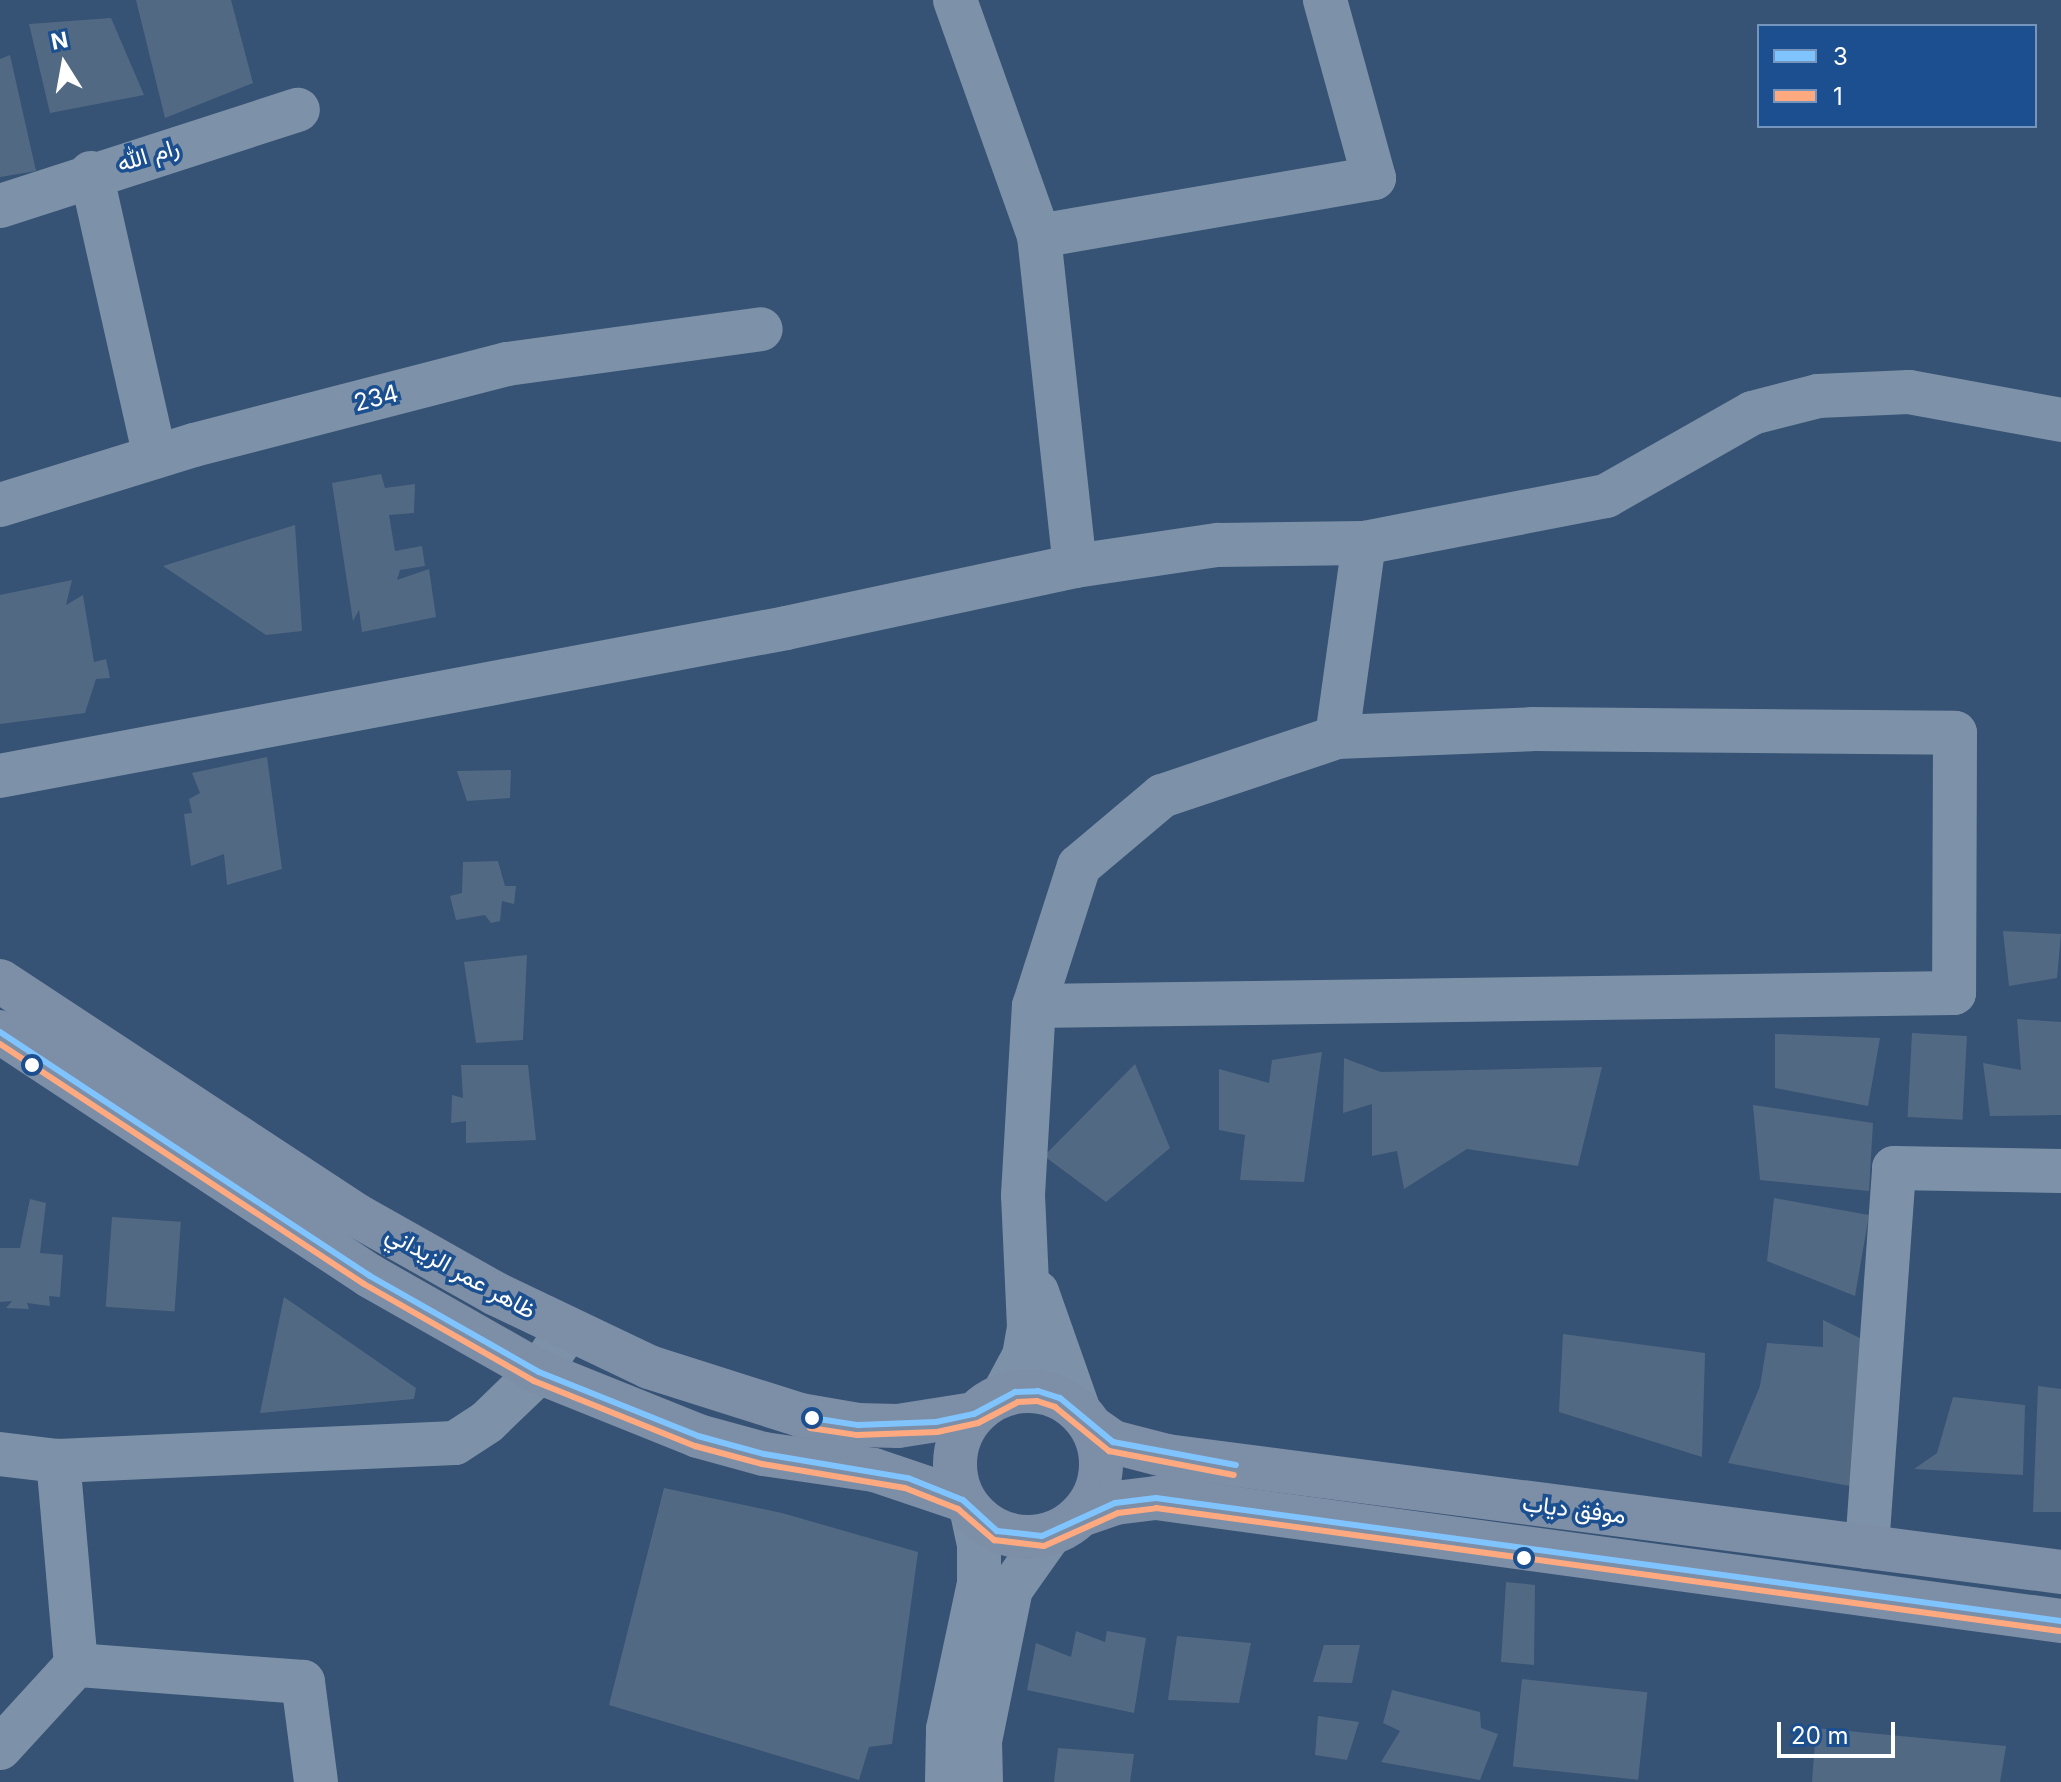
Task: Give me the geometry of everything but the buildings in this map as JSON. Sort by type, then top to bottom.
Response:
[{"type":"main road","name":"ظاهر عمر الزيداني","points":[[0,981],[356,1215],[568,1329],[649,1367],[800,1415],[898,1426],[988,1405]]},
{"type":"main road","name":"ظاهر عمر الزيداني","points":[[0,1032],[370,1276],[539,1372],[698,1436],[764,1454],[874,1470],[968,1506]]},
{"type":"main road","points":[[1038,1391],[1086,1420],[1101,1475],[1065,1525],[1019,1537],[997,1531],[968,1506],[954,1455],[988,1405],[1038,1391]]},
{"type":"main road","name":"موفق دياب","points":[[1086,1420],[1113,1442],[1167,1456],[2061,1572]]},
{"type":"main road","name":"موفق دياب","points":[[1065,1525],[1115,1503],[1169,1499],[2061,1621]]},
{"type":"street","points":[[955,0],[1039,236],[1075,566]]},
{"type":"street","points":[[1039,236],[1374,178],[1325,0]]},
{"type":"street","name":"رام الله","points":[[0,206],[91,173],[298,110]]},
{"type":"street","points":[[91,173],[155,457]]},
{"type":"street","name":"234","points":[[0,505],[155,457],[507,364],[761,329]]},
{"type":"street","points":[[0,776],[786,628],[1075,566],[1218,545],[1364,543],[1606,496],[1752,413],[1818,396],[1909,392],[2061,420]]},
{"type":"street","points":[[1337,737],[1364,543]]},
{"type":"street","points":[[988,1405],[1024,1356],[1029,1327],[1023,1195],[1034,1006],[1079,866],[1162,796],[1337,737],[1532,729],[1955,733],[1954,993],[1034,1006]]},
{"type":"street","points":[[1867,1547],[1894,1168],[2061,1171]]},
{"type":"street","points":[[1025,1261],[1086,1420]]},
{"type":"street","points":[[0,1454],[58,1461],[455,1443],[487,1422],[539,1372],[568,1329]]},
{"type":"street","points":[[0,1748],[76,1665],[58,1461]]},
{"type":"street","points":[[947,1782],[948,1729],[979,1583],[979,1545],[968,1506]]},
{"type":"street","points":[[981,1782],[980,1741],[1011,1589],[1065,1525]]},
{"type":"street","points":[[76,1665],[303,1682],[316,1782]]},
{"type":"transit line","name":"3","points":[[0,1032],[370,1276],[539,1372],[698,1436],[764,1454],[908,1478],[963,1500],[997,1531],[1042,1536],[1115,1503],[1156,1498],[2061,1621]]},
{"type":"transit line","name":"1","points":[[0,1044],[364,1284],[534,1381],[695,1446],[762,1464],[905,1488],[958,1509],[994,1540],[1044,1546],[1118,1513],[1156,1508],[2060,1631]]},
{"type":"transit line","name":"3","points":[[812,1418],[858,1425],[936,1422],[974,1414],[1015,1392],[1038,1391],[1060,1398],[1113,1442],[1236,1465]]},
{"type":"transit line","name":"1","points":[[810,1428],[857,1435],[937,1432],[978,1423],[1018,1402],[1037,1401],[1055,1407],[1109,1451],[1234,1475]]}]
